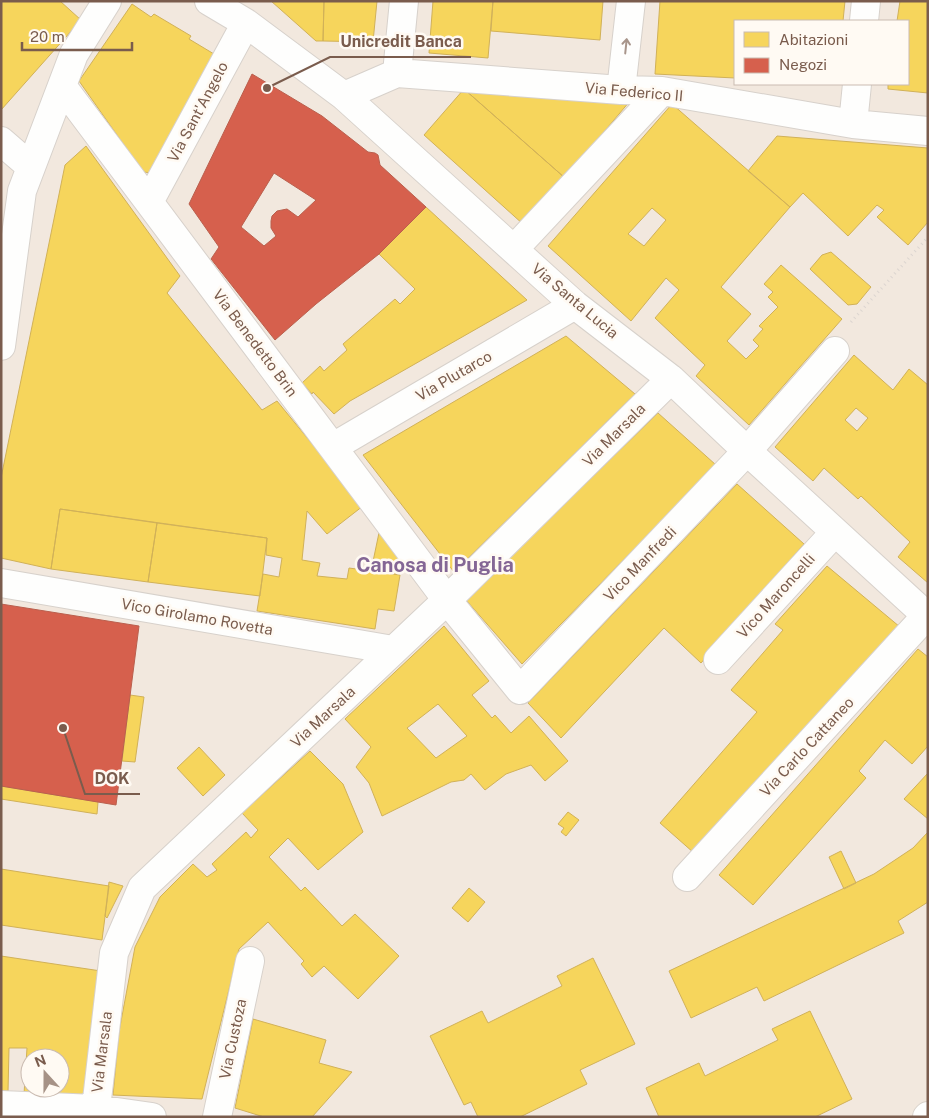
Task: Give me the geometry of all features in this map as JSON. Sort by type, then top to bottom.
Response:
[{"type":"street","points":[[1,346],[18,182],[62,86],[74,54],[106,1]]},
{"type":"street","name":"Via Santa Lucia","points":[[209,1],[246,23],[344,96],[575,305],[671,379],[747,452],[927,617]]},
{"type":"street","points":[[397,73],[404,1]]},
{"type":"street","points":[[621,90],[631,1]]},
{"type":"street","points":[[864,20],[866,1]]},
{"type":"street","name":"Via Sant'Angelo","points":[[149,202],[246,23]]},
{"type":"street","name":"Via Federico II","points":[[344,96],[397,73],[662,92],[853,124],[928,131]]},
{"type":"street","points":[[853,124],[857,85]]},
{"type":"street","name":"Via Benedetto Brin","points":[[62,86],[447,600]]},
{"type":"street","points":[[514,250],[662,92]]},
{"type":"street","points":[[1,141],[18,182]]},
{"type":"street","name":"Via Plutarco","points":[[333,447],[575,305]]},
{"type":"street","name":"Vico Manfredi","points":[[447,600],[520,690],[747,452],[836,351]]},
{"type":"street","name":"Via Marsala","points":[[95,1113],[114,953],[142,888],[447,600],[671,379]]},
{"type":"street","name":"Vico Maroncelli","points":[[718,660],[834,532]]},
{"type":"street","name":"Vico Girolamo Rovetta","points":[[1,582],[393,650]]},
{"type":"street","name":"Via Carlo Cattaneo","points":[[687,877],[927,617]]},
{"type":"street","name":"Via Custoza","points":[[217,1117],[250,961]]},
{"type":"street","points":[[1,1105],[152,1117]]},
{"type":"path","points":[[836,351],[846,328],[928,238]]},
{"type":"shaded area","points":[[1,1],[928,1],[928,1117],[1,1117]]},
{"type":"building: Abitazioni","points":[[1,1],[60,1],[81,20],[1,110]]},
{"type":"building: Abitazioni","points":[[271,1],[324,1],[323,41],[316,41]]},
{"type":"building: Abitazioni","points":[[324,1],[377,1],[373,42],[323,41]]},
{"type":"building: Abitazioni","points":[[433,1],[493,1],[488,58],[429,53]]},
{"type":"building: Abitazioni","points":[[493,1],[603,1],[600,40],[491,31]]},
{"type":"building: Abitazioni","points":[[660,1],[845,1],[843,20],[734,20],[734,78],[655,74]]},
{"type":"building: Abitazioni","points":[[900,1],[928,1],[928,93],[888,89],[888,85],[909,85],[909,20],[897,20]]},
{"type":"building: Abitazioni","points":[[132,4],[151,17],[154,14],[191,36],[189,39],[214,54],[153,173],[143,172],[79,81]]},
{"type":"building: Abitazioni","points":[[464,89],[630,101],[565,178]]},
{"type":"building: Abitazioni","points":[[464,89],[565,178],[524,225],[424,135]]},
{"type":"building: Abitazioni","points":[[672,104],[790,207],[721,287],[751,314],[727,341],[746,359],[759,346],[753,340],[763,329],[759,326],[778,307],[768,297],[773,292],[764,284],[781,265],[842,319],[749,425],[696,376],[705,365],[655,318],[679,290],[666,278],[631,321],[548,246]],"holes":[[[652,208],[666,220],[644,246],[628,234]]]},
{"type":"building: Abitazioni","points":[[777,136],[928,148],[928,222],[908,245],[877,217],[884,210],[877,205],[848,236],[803,193],[790,207],[748,171]]},
{"type":"building: Abitazioni","points":[[86,146],[180,276],[167,293],[262,410],[277,401],[363,506],[327,534],[307,511],[302,560],[320,563],[317,576],[347,579],[349,568],[400,575],[394,611],[378,609],[375,629],[257,611],[263,574],[279,577],[282,558],[266,555],[267,538],[60,509],[51,569],[1,558],[1,478],[65,165]]},
{"type":"building: Abitazioni","points":[[426,207],[527,300],[350,401],[334,414],[302,383],[320,366],[324,371],[347,350],[343,344],[395,299],[400,304],[415,289],[379,254]]},
{"type":"building: Abitazioni","points":[[831,252],[871,287],[857,304],[848,305],[810,269],[822,255]]},
{"type":"building: Abitazioni","points":[[566,336],[635,394],[454,572],[363,455]]},
{"type":"building: Abitazioni","points":[[854,355],[893,390],[909,369],[928,385],[928,583],[898,557],[910,542],[861,496],[858,499],[824,468],[813,481],[775,447]],"holes":[[[856,408],[868,418],[857,431],[845,420]]]},
{"type":"building: Abitazioni","points":[[658,413],[716,465],[522,664],[466,600]]},
{"type":"building: Abitazioni","points":[[737,484],[804,544],[701,663],[664,628],[561,738],[528,703]]},
{"type":"building: Abitazioni","points":[[60,509],[157,523],[148,582],[51,569]]},
{"type":"building: Abitazioni","points":[[157,523],[267,538],[260,596],[148,582]]},
{"type":"building: Abitazioni","points":[[380,528],[401,554],[396,574],[371,571]]},
{"type":"building: Abitazioni","points":[[827,566],[900,627],[694,853],[660,823],[757,712],[731,690],[783,630],[775,624]]},
{"type":"building: Abitazioni","points":[[444,626],[489,681],[472,695],[492,718],[495,715],[511,733],[529,716],[568,761],[545,781],[531,765],[506,774],[485,790],[471,774],[464,780],[451,782],[382,816],[369,783],[356,767],[371,747],[345,719]],"holes":[[[438,704],[467,736],[436,758],[407,728]]]},
{"type":"building: Abitazioni","points":[[918,649],[928,657],[928,746],[912,764],[885,740],[859,771],[866,778],[753,905],[719,875]]},
{"type":"building: Abitazioni","points":[[130,695],[144,697],[135,762],[122,761]]},
{"type":"building: Abitazioni","points":[[199,747],[225,775],[203,796],[177,768]]},
{"type":"building: Abitazioni","points":[[310,751],[343,784],[363,832],[318,870],[288,838],[269,857],[301,891],[305,887],[342,926],[355,914],[399,956],[358,999],[324,966],[312,977],[301,964],[304,961],[268,922],[239,949],[202,1099],[113,1095],[119,1032],[135,947],[160,897],[193,864],[207,877],[217,870],[212,864],[246,832],[251,838],[258,830],[242,813]]},
{"type":"building: Abitazioni","points":[[928,773],[928,819],[904,799]]},
{"type":"building: Abitazioni","points":[[1,786],[98,802],[97,814],[1,799]]},
{"type":"building: Abitazioni","points":[[568,812],[579,820],[566,836],[561,832],[564,828],[558,824]]},
{"type":"building: Abitazioni","points":[[928,832],[928,902],[898,921],[904,933],[764,1001],[757,987],[691,1018],[669,971],[874,874],[913,848]]},
{"type":"building: Abitazioni","points":[[841,851],[856,883],[844,889],[829,857]]},
{"type":"building: Abitazioni","points":[[1,869],[109,886],[102,940],[1,925]]},
{"type":"building: Abitazioni","points":[[109,882],[123,886],[107,918],[105,916]]},
{"type":"building: Abitazioni","points":[[469,888],[485,902],[468,922],[452,908]]},
{"type":"building: Abitazioni","points":[[1,956],[101,971],[85,1098],[70,1097],[70,1048],[9,1048],[8,1092],[1,1092]]},
{"type":"building: Abitazioni","points":[[593,958],[635,1044],[580,1070],[587,1084],[520,1117],[478,1117],[471,1102],[464,1105],[430,1036],[482,1011],[488,1023],[562,986],[557,976]]},
{"type":"building: Abitazioni","points":[[810,1011],[852,1099],[815,1117],[659,1117],[646,1088],[699,1063],[705,1076],[778,1040],[772,1029]]},
{"type":"building: Abitazioni","points":[[253,1019],[326,1040],[319,1063],[352,1072],[312,1117],[264,1117],[235,1108]]},
{"type":"building: Negozi","points":[[252,74],[322,116],[368,152],[378,155],[380,165],[426,207],[379,254],[316,304],[275,340],[211,259],[219,247],[189,204]],"holes":[[[274,173],[316,200],[298,217],[287,209],[277,211],[272,216],[271,221],[271,228],[276,236],[264,246],[241,227]]]},
{"type":"building: Negozi","points":[[1,604],[139,626],[116,805],[1,786]]},
{"type":"place","name":"Unicredit Banca","points":[[267,88]]},
{"type":"place","name":"DOK","points":[[63,728]]},
{"type":"district","name":"Canosa di Puglia","points":[[435,565]]}]
